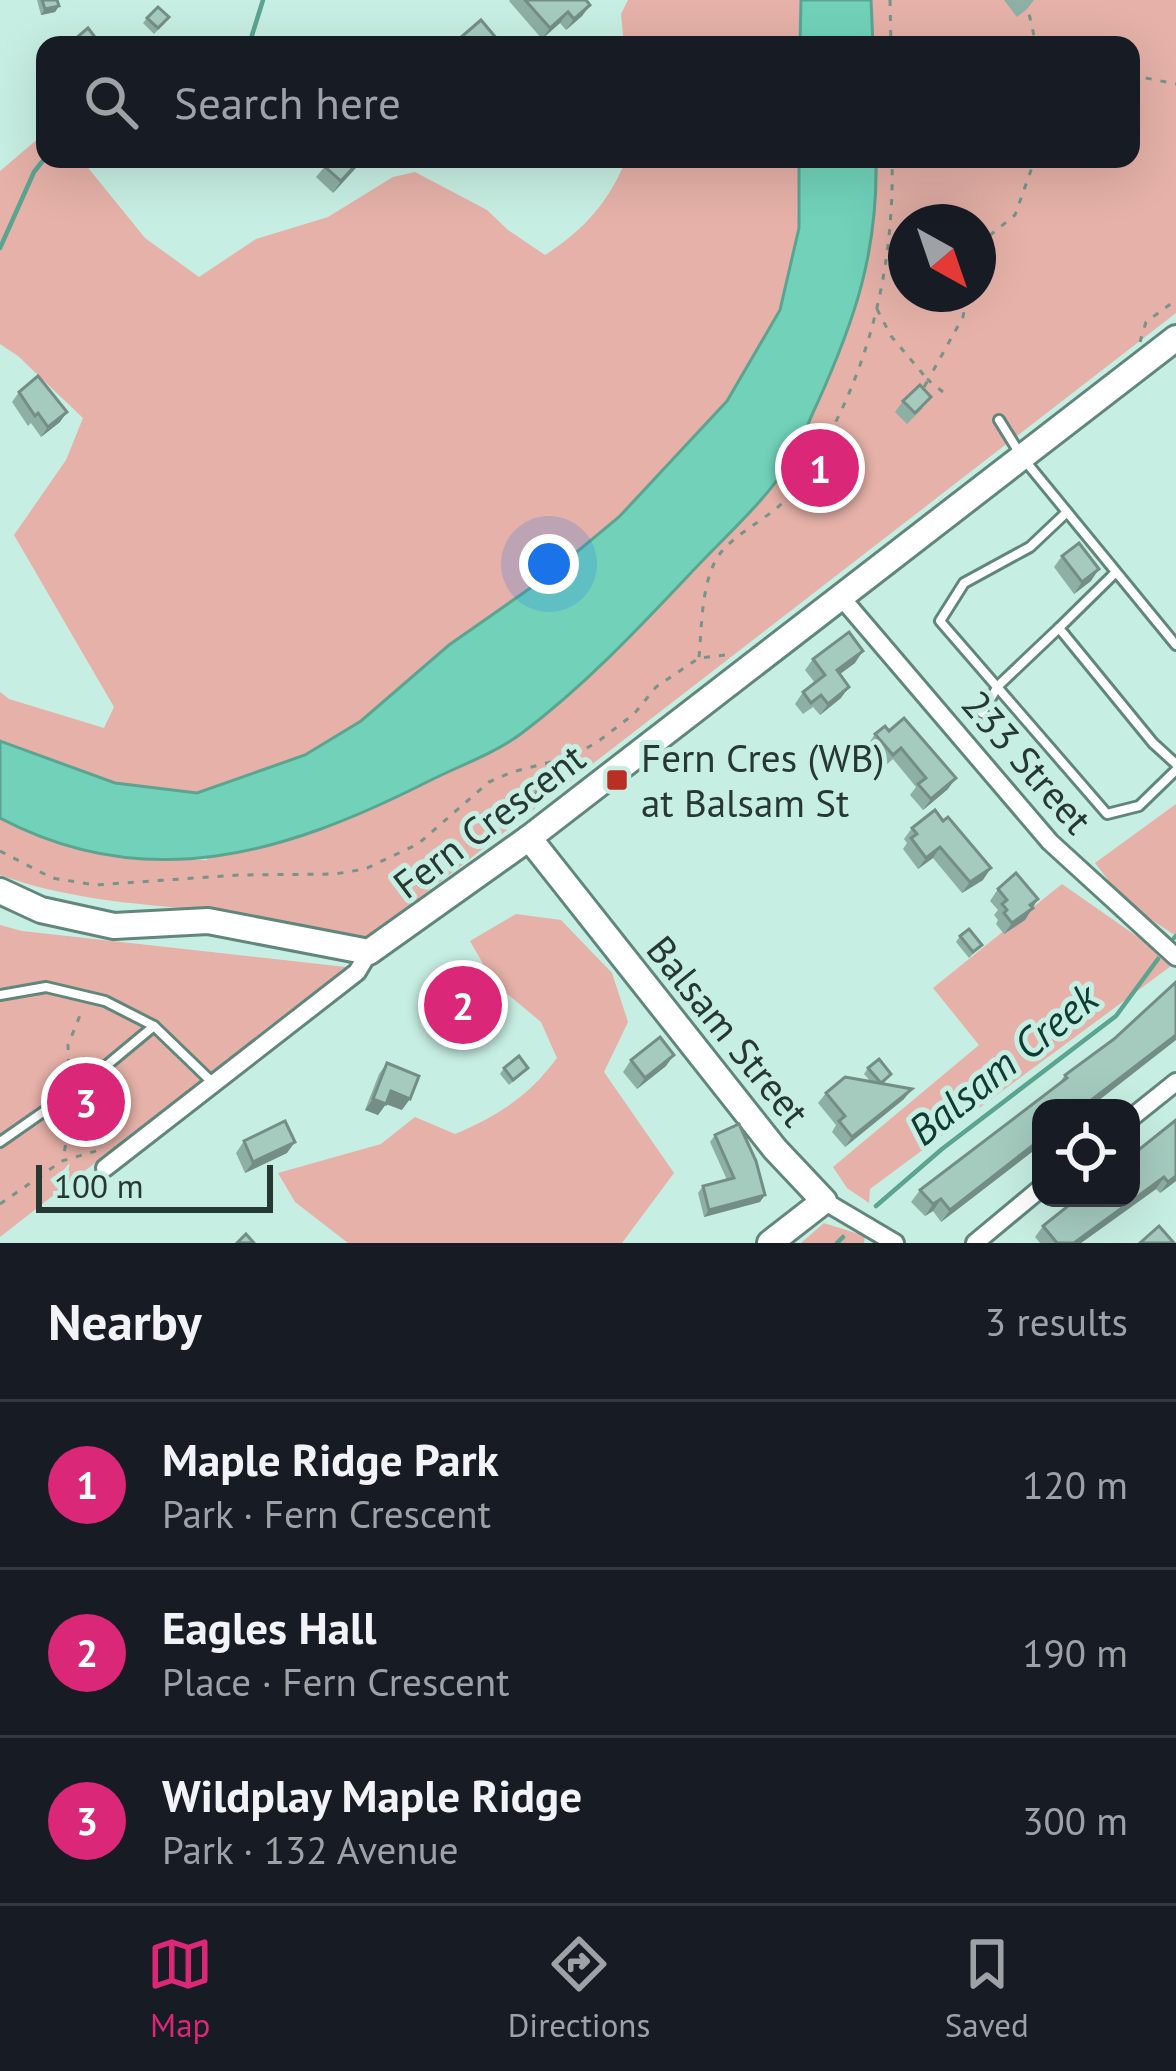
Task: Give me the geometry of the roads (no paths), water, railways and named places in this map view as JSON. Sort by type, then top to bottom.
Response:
[{"type":"street","name":"Fern Crescent","points":[[369,952],[1176,338]]},
{"type":"street","name":"233 Street","points":[[841,597],[1050,842],[1176,957]]},
{"type":"street","name":"Balsam Street","points":[[531,828],[775,1149],[824,1201],[895,1243]]},
{"type":"street","points":[[0,891],[41,910],[115,926],[208,921],[369,952],[357,972],[105,1168]]},
{"type":"street","points":[[1140,1111],[1176,1082]]},
{"type":"street","points":[[975,1243],[1032,1196]]},
{"type":"street","points":[[770,1243],[824,1201]]},
{"type":"lane","points":[[999,420],[1022,457],[1114,574],[1176,645]]},
{"type":"lane","points":[[1059,628],[1176,766],[1139,806],[1107,814],[940,621],[964,583],[1030,547],[1066,512]]},
{"type":"lane","points":[[982,713],[998,686],[1114,574]]},
{"type":"lane","points":[[0,995],[46,987],[105,1000],[154,1026],[214,1084]]},
{"type":"lane","points":[[0,1142],[154,1026]]},
{"type":"waterway","points":[[252,36],[263,0]]},
{"type":"waterway","points":[[0,248],[37,168]]},
{"type":"waterway","name":"Balsam Creek","points":[[876,1206],[942,1149],[1116,1016],[1158,959]]},
{"type":"waterway","name":"Balsam Creek","points":[[837,1243],[843,1237]]},
{"type":"place","name":"Maple Ridge Park","points":[[820,468]]},
{"type":"place","name":"Fern Cres (WB) at Balsam St","points":[[617,780]]},
{"type":"place","name":"Eagles Hall","points":[[463,1005]]},
{"type":"place","name":"Wildplay Maple Ridge","points":[[86,1102]]}]
